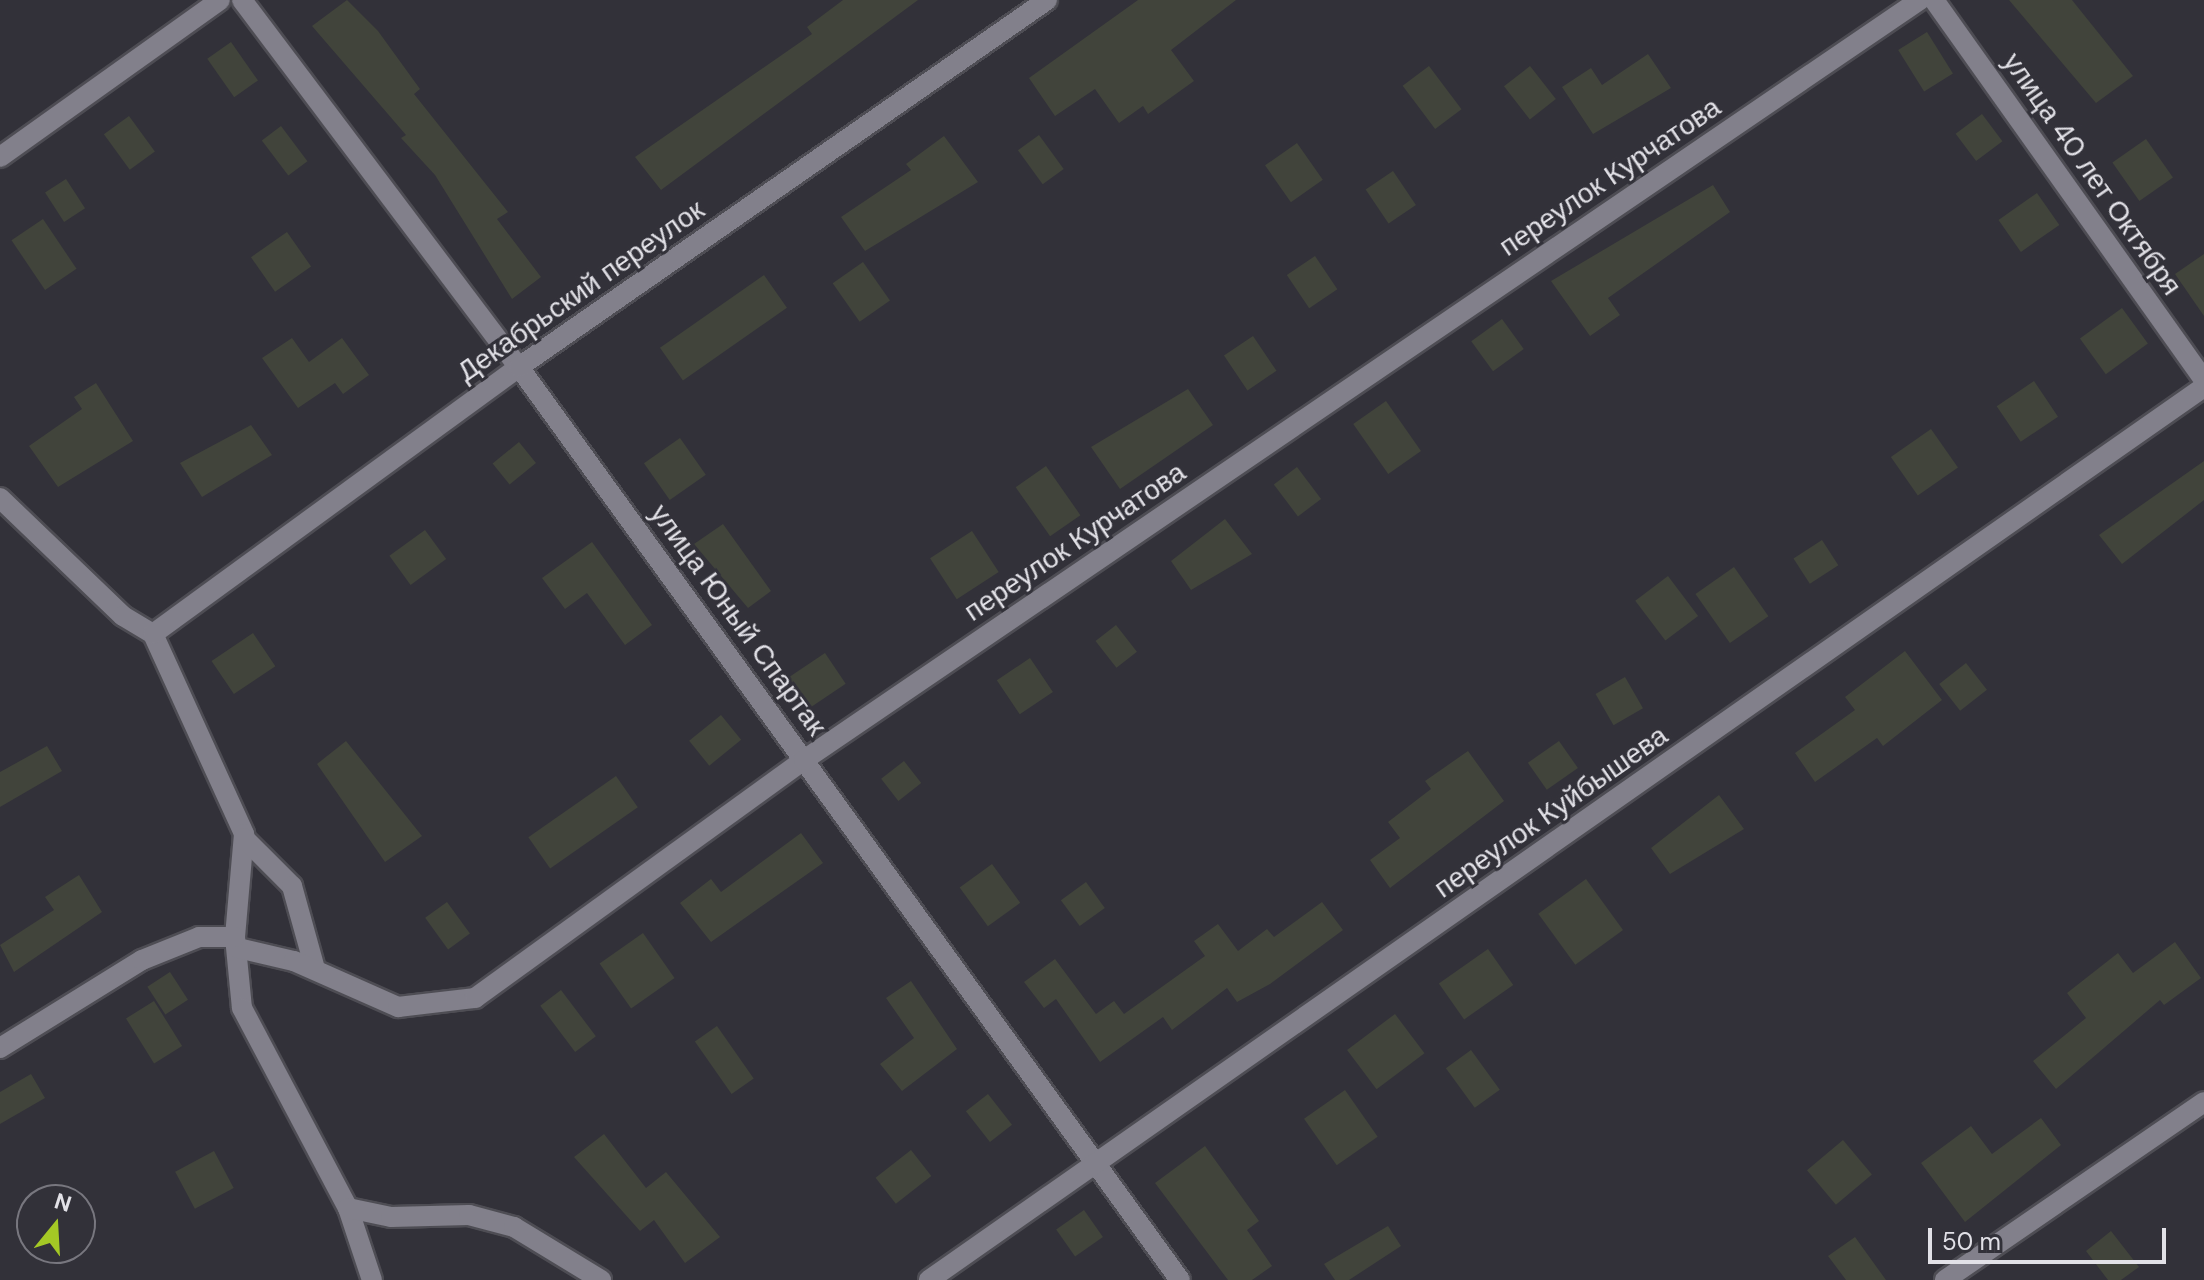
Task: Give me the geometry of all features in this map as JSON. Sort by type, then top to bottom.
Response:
[{"type":"street","points":[[0,157],[220,0]]},
{"type":"street","name":"улица Юный Спартак","points":[[242,0],[519,367],[1180,1280]]},
{"type":"street","name":"Декабрьский переулок","points":[[153,634],[519,367],[1047,0]]},
{"type":"street","name":"переулок Курчатова","points":[[0,1048],[142,960],[199,937],[236,942],[315,969],[398,1007],[475,998],[804,760],[1920,0]]},
{"type":"street","name":"улица 40 лет Октября","points":[[1934,0],[2204,380]]},
{"type":"street","name":"переулок Куйбышева","points":[[929,1280],[2204,387]]},
{"type":"street","points":[[0,498],[123,616],[153,634],[244,838],[292,886],[315,969]]},
{"type":"street","points":[[244,838],[236,942],[242,1008],[348,1208],[372,1280]]},
{"type":"street","points":[[1945,1280],[2204,1102]]},
{"type":"street","points":[[348,1208],[391,1217],[469,1215],[514,1227],[601,1280]]},
{"type":"building","points":[[347,0],[378,31],[420,89],[414,94],[508,212],[497,219],[541,277],[512,299],[435,175],[401,138],[406,135],[312,26]]},
{"type":"building","points":[[843,0],[918,0],[661,190],[635,157],[812,34],[807,27]]},
{"type":"building","points":[[1138,0],[1236,0],[1171,50],[1194,81],[1148,114],[1143,106],[1119,123],[1095,89],[1055,116],[1029,78]]},
{"type":"building","points":[[2009,0],[2072,0],[2133,76],[2096,103]]},
{"type":"building","points":[[1927,32],[1953,74],[1924,92],[1898,50]]},
{"type":"building","points":[[231,42],[258,81],[234,97],[207,59]]},
{"type":"building","points":[[1648,54],[1671,88],[1593,134],[1562,87],[1591,68],[1602,85]]},
{"type":"building","points":[[1429,66],[1461,109],[1435,129],[1403,86]]},
{"type":"building","points":[[1530,66],[1556,99],[1530,119],[1504,86]]},
{"type":"building","points":[[1982,114],[2002,141],[1976,161],[1956,134]]},
{"type":"building","points":[[129,116],[155,152],[130,170],[104,134]]},
{"type":"building","points":[[281,126],[307,161],[288,176],[262,140]]},
{"type":"building","points":[[1039,135],[1064,169],[1043,184],[1018,150]]},
{"type":"building","points":[[944,136],[978,182],[865,251],[841,217],[911,170],[906,164]]},
{"type":"building","points":[[2146,139],[2173,178],[2139,201],[2112,163]]},
{"type":"building","points":[[1297,143],[1323,180],[1291,202],[1265,165]]},
{"type":"building","points":[[1393,171],[1416,205],[1389,223],[1366,189]]},
{"type":"building","points":[[66,179],[85,208],[64,222],[45,193]]},
{"type":"building","points":[[1713,185],[1730,212],[1608,298],[1620,315],[1590,336],[1551,281]]},
{"type":"building","points":[[2037,193],[2059,225],[2021,252],[1998,220]]},
{"type":"building","points":[[43,219],[77,269],[45,290],[11,240]]},
{"type":"building","points":[[287,232],[311,266],[275,292],[251,257]]},
{"type":"building","points":[[2204,254],[2204,316],[2175,274]]},
{"type":"building","points":[[1315,256],[1337,289],[1309,308],[1287,275]]},
{"type":"building","points":[[863,262],[890,301],[860,322],[833,283]]},
{"type":"building","points":[[764,275],[787,308],[683,381],[660,348]]},
{"type":"building","points":[[2122,308],[2148,344],[2106,374],[2080,339]]},
{"type":"building","points":[[1502,319],[1524,349],[1493,371],[1471,341]]},
{"type":"building","points":[[1253,336],[1276,371],[1247,390],[1224,356]]},
{"type":"building","points":[[292,338],[309,362],[342,338],[369,375],[343,394],[335,383],[298,408],[262,358]]},
{"type":"building","points":[[2034,381],[2058,417],[2021,442],[1997,406]]},
{"type":"building","points":[[96,383],[133,441],[58,487],[29,446],[82,409],[74,397]]},
{"type":"building","points":[[1188,389],[1213,425],[1120,489],[1091,447]]},
{"type":"building","points":[[1386,401],[1421,451],[1388,474],[1353,424]]},
{"type":"building","points":[[251,425],[272,455],[202,497],[180,463]]},
{"type":"building","points":[[1931,429],[1958,468],[1918,496],[1891,457]]},
{"type":"building","points":[[680,438],[706,475],[670,500],[644,463]]},
{"type":"building","points":[[519,442],[536,463],[510,484],[493,463]]},
{"type":"building","points":[[2204,461],[2204,500],[2122,564],[2099,535]]},
{"type":"building","points":[[1046,466],[1080,515],[1050,536],[1016,487]]},
{"type":"building","points":[[1297,467],[1321,499],[1298,516],[1274,484]]},
{"type":"building","points":[[1225,519],[1252,554],[1191,590],[1171,561]]},
{"type":"building","points":[[723,524],[771,591],[748,608],[694,544]]},
{"type":"building","points":[[425,530],[446,559],[411,585],[389,556]]},
{"type":"building","points":[[972,531],[999,572],[957,599],[930,558]]},
{"type":"building","points":[[1822,540],[1838,565],[1810,584],[1793,559]]},
{"type":"building","points":[[592,542],[652,625],[625,645],[587,593],[565,609],[542,578]]},
{"type":"building","points":[[1734,567],[1768,616],[1730,643],[1695,594]]},
{"type":"building","points":[[1668,576],[1698,616],[1665,641],[1635,601]]},
{"type":"building","points":[[1116,625],[1137,652],[1116,668],[1096,641]]},
{"type":"building","points":[[253,633],[275,666],[234,694],[212,661]]},
{"type":"building","points":[[1905,651],[1942,700],[1883,746],[1877,738],[1815,782],[1795,753],[1855,710],[1845,697]]},
{"type":"building","points":[[825,653],[846,684],[809,708],[789,678]]},
{"type":"building","points":[[1030,658],[1053,692],[1020,714],[997,680]]},
{"type":"building","points":[[1966,663],[1987,690],[1960,711],[1939,684]]},
{"type":"building","points":[[1625,677],[1643,708],[1614,725],[1596,694]]},
{"type":"building","points":[[721,715],[741,740],[709,766],[689,741]]},
{"type":"building","points":[[346,741],[422,836],[385,862],[317,764]]},
{"type":"building","points":[[1559,741],[1578,768],[1547,790],[1528,763]]},
{"type":"building","points":[[47,746],[62,771],[0,807],[0,772]]},
{"type":"building","points":[[1468,751],[1504,801],[1390,888],[1370,860],[1400,838],[1388,822],[1431,789],[1425,781]]},
{"type":"building","points":[[904,761],[921,783],[898,801],[881,779]]},
{"type":"building","points":[[616,776],[638,807],[550,869],[528,837]]},
{"type":"building","points":[[1719,795],[1744,829],[1670,874],[1651,848]]},
{"type":"building","points":[[801,833],[823,863],[711,942],[680,903],[711,879],[721,892]]},
{"type":"building","points":[[992,864],[1020,903],[988,926],[960,888]]},
{"type":"building","points":[[79,875],[102,912],[14,972],[0,945],[54,910],[45,897]]},
{"type":"building","points":[[1586,879],[1623,930],[1575,965],[1538,914]]},
{"type":"building","points":[[1086,882],[1105,908],[1080,926],[1061,900]]},
{"type":"building","points":[[447,902],[470,934],[448,949],[425,918]]},
{"type":"building","points":[[1322,902],[1343,930],[1270,984],[1237,1002],[1227,988],[1172,1030],[1163,1017],[1100,1062],[1056,999],[1044,1008],[1024,982],[1055,959],[1096,1014],[1114,1001],[1124,1014],[1205,956],[1194,941],[1218,924],[1238,951],[1267,929],[1274,937]]},
{"type":"building","points":[[643,933],[675,978],[631,1008],[600,963]]},
{"type":"building","points":[[2175,942],[2201,978],[2164,1005],[2160,1000],[2056,1089],[2033,1061],[2086,1018],[2067,993],[2118,953],[2133,973]]},
{"type":"building","points":[[1488,949],[1513,985],[1464,1019],[1439,983]]},
{"type":"building","points":[[170,972],[188,1000],[165,1014],[147,987]]},
{"type":"building","points":[[911,981],[957,1049],[902,1091],[880,1064],[914,1038],[886,998]]},
{"type":"building","points":[[561,990],[596,1036],[575,1052],[540,1006]]},
{"type":"building","points":[[154,1001],[182,1046],[154,1063],[126,1018]]},
{"type":"building","points":[[1395,1014],[1424,1053],[1377,1089],[1347,1050]]},
{"type":"building","points":[[717,1026],[754,1078],[732,1094],[695,1041]]},
{"type":"building","points":[[1471,1050],[1500,1090],[1475,1108],[1446,1068]]},
{"type":"building","points":[[31,1074],[45,1098],[0,1124],[0,1092]]},
{"type":"building","points":[[1345,1090],[1378,1137],[1337,1165],[1304,1119]]},
{"type":"building","points":[[988,1094],[1012,1125],[990,1142],[966,1111]]},
{"type":"building","points":[[2041,1118],[2061,1145],[1965,1222],[1921,1163],[1971,1126],[1992,1154]]},
{"type":"building","points":[[604,1134],[646,1188],[666,1172],[720,1237],[685,1263],[654,1220],[640,1231],[574,1157]]},
{"type":"building","points":[[1843,1140],[1872,1174],[1836,1205],[1807,1170]]},
{"type":"building","points":[[1205,1146],[1259,1221],[1247,1230],[1272,1266],[1252,1280],[1228,1280],[1155,1183]]},
{"type":"building","points":[[911,1150],[931,1176],[896,1204],[876,1178]]},
{"type":"building","points":[[214,1151],[234,1188],[195,1209],[175,1172]]},
{"type":"building","points":[[1084,1210],[1103,1237],[1075,1257],[1056,1230]]},
{"type":"building","points":[[1388,1226],[1401,1246],[1349,1280],[1335,1280],[1324,1264]]},
{"type":"building","points":[[2111,1231],[2139,1267],[2121,1280],[2108,1280],[2086,1251]]},
{"type":"building","points":[[1855,1237],[1886,1280],[1846,1280],[1828,1256]]}]
